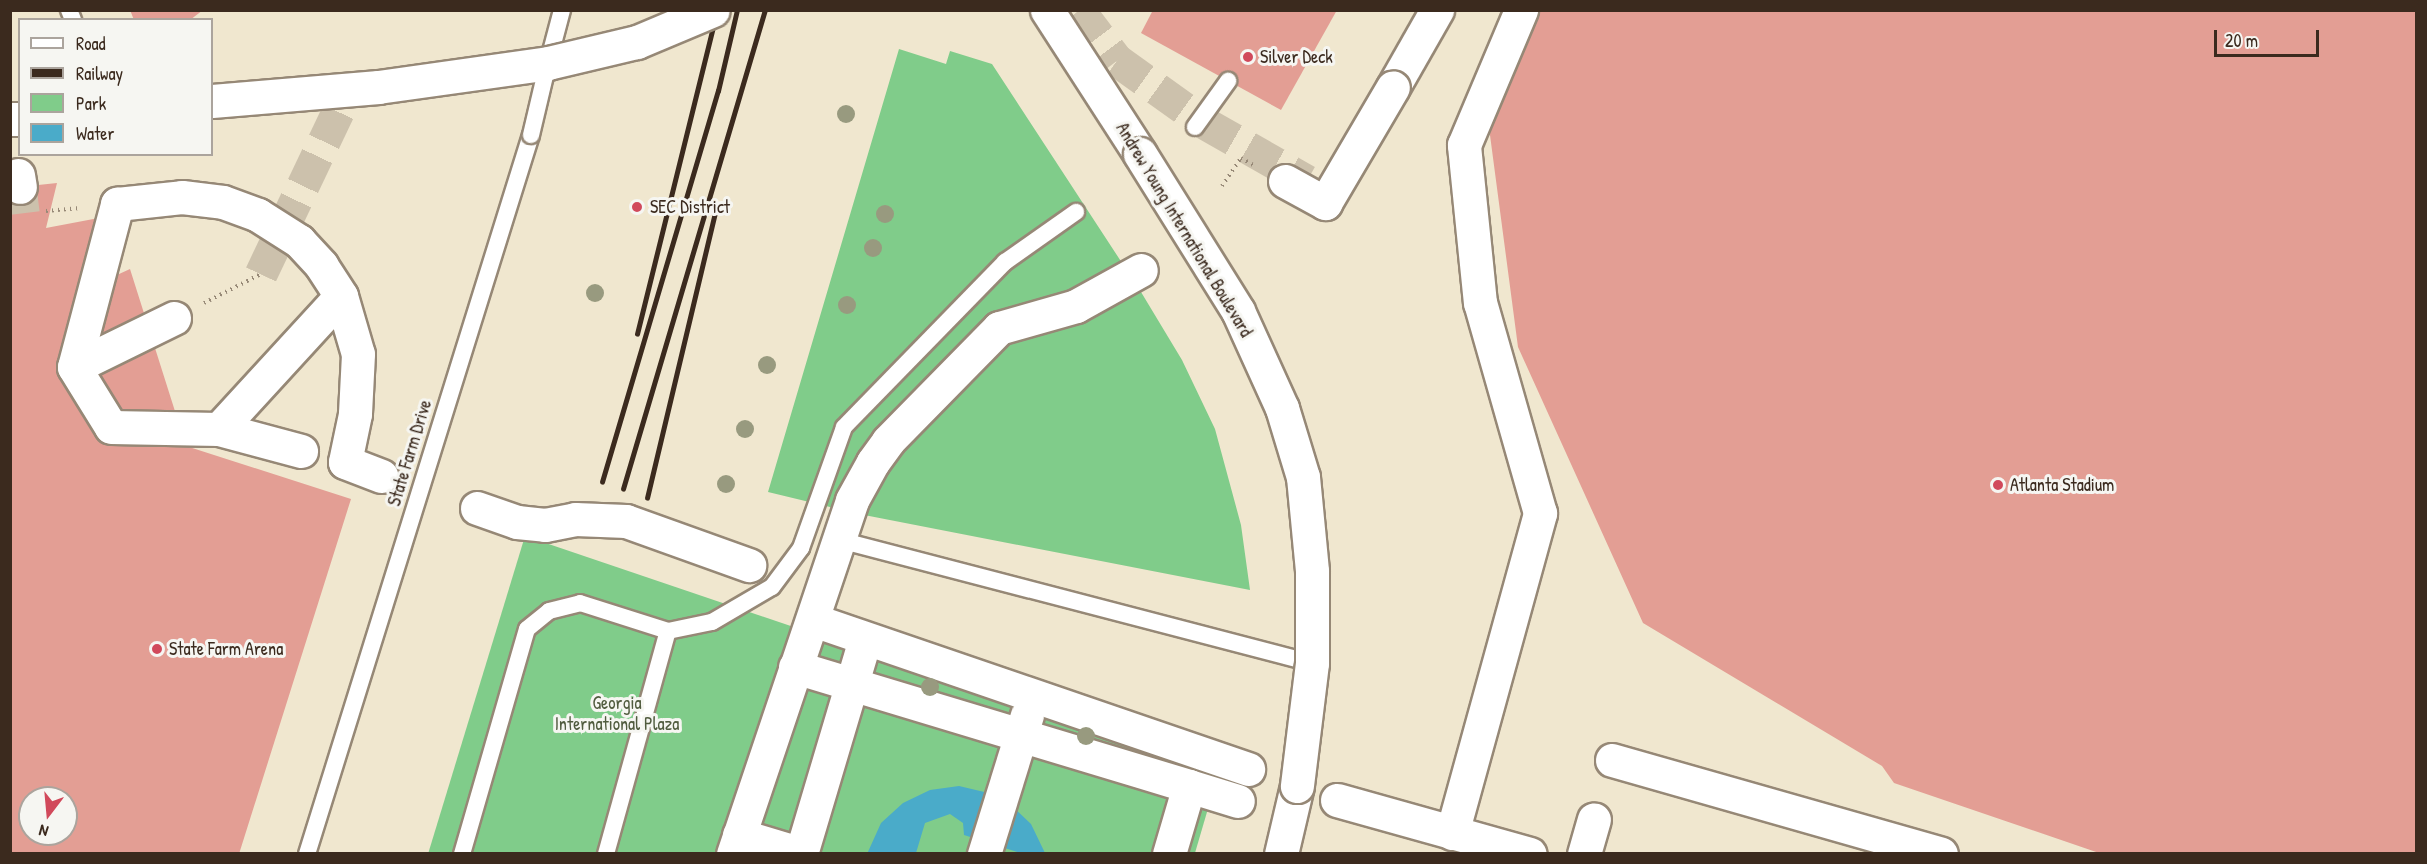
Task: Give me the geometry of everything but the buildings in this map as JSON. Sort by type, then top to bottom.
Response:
[{"type":"street","points":[[213,101],[378,87],[548,63],[637,42],[713,10]]},
{"type":"street","name":"Andrew Young International Boulevard","points":[[1047,10],[1238,311],[1282,408],[1303,477],[1312,571],[1312,663],[1297,786],[1281,854]]},
{"type":"street","points":[[1284,181],[1325,203],[1437,10]]},
{"type":"street","points":[[1452,833],[1540,513],[1480,303],[1464,145],[1521,10]]},
{"type":"street","points":[[301,451],[219,429],[111,427],[74,367],[117,204],[182,197],[223,202],[258,215],[299,240],[321,265],[340,296],[358,354],[355,414],[345,462],[381,476]]},
{"type":"street","points":[[865,639],[802,854],[736,844],[852,500],[873,462],[894,434],[999,328],[1076,306],[1142,270]]},
{"type":"street","points":[[219,429],[340,296]]},
{"type":"street","points":[[74,367],[174,318]]},
{"type":"street","points":[[477,508],[517,522],[536,524],[576,519],[626,521],[749,565]]},
{"type":"street","points":[[813,620],[1248,769]]},
{"type":"street","points":[[795,667],[1238,801]]},
{"type":"street","points":[[984,854],[1032,696]]},
{"type":"street","points":[[1612,760],[1941,854]]},
{"type":"street","points":[[1169,854],[1189,786]]},
{"type":"street","points":[[1336,800],[1530,854]]},
{"type":"street","points":[[1584,854],[1594,819]]},
{"type":"lane","name":"State Farm Drive","points":[[307,854],[531,135],[562,10]]},
{"type":"lane","points":[[1195,128],[1228,81]]},
{"type":"lane","points":[[462,854],[527,629],[549,611],[580,603],[669,631],[712,622],[772,587],[801,548],[844,427],[1005,262],[1076,212]]},
{"type":"lane","points":[[851,543],[1312,663]]},
{"type":"lane","points":[[606,854],[669,631]]},
{"type":"path","points":[[1222,186],[1240,158]]},
{"type":"path","points":[[24,191],[117,204]]},
{"type":"path","points":[[174,318],[261,274]]},
{"type":"green space","points":[[899,49],[946,64],[950,51],[992,64],[1141,292],[1182,360],[1215,429],[1241,525],[1250,590],[859,514],[768,492]]},
{"type":"green space","name":"Georgia International Plaza","points":[[525,536],[1219,771],[1195,853],[428,854]]},
{"type":"water","points":[[959,786],[997,795],[1008,802],[1031,824],[1045,853],[1020,853],[964,835],[963,823],[950,814],[925,823],[916,853],[867,854],[881,823],[903,803],[930,790]]},
{"type":"tunnel","points":[[1079,10],[1117,60],[1205,123],[1307,181]]},
{"type":"tunnel","points":[[261,274],[343,101]]},
{"type":"tunnel","points":[[20,187],[23,213]]},
{"type":"railway","points":[[637,334],[717,10]]},
{"type":"railway","points":[[602,482],[718,91],[737,10]]},
{"type":"railway","points":[[623,489],[765,10]]},
{"type":"railway","points":[[647,498],[715,212]]},
{"type":"place","name":"Silver Deck","points":[[1248,57]]},
{"type":"place","name":"SEC District","points":[[637,207]]},
{"type":"place","name":"Atlanta Stadium","points":[[1998,485]]},
{"type":"place","name":"State Farm Arena","points":[[157,649]]}]
